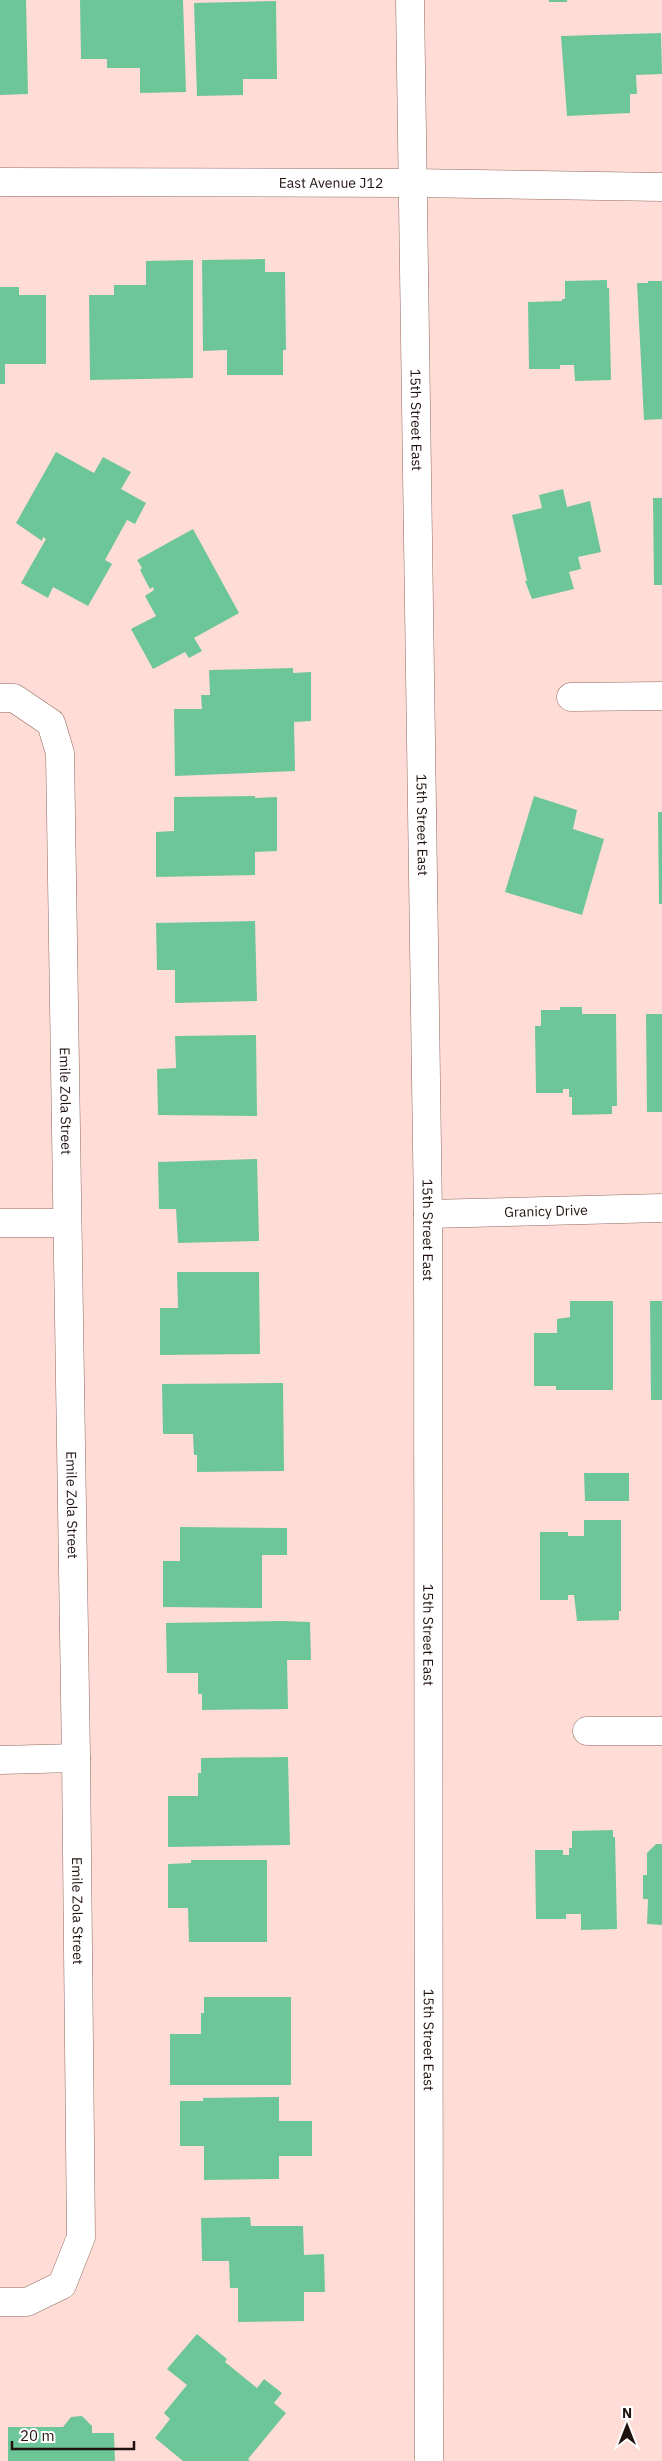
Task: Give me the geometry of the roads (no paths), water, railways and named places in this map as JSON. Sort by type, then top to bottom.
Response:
[{"type":"street","name":"15th Street East","points":[[410,0],[411,183],[428,1214],[429,2461]]},
{"type":"street","name":"East Avenue J12","points":[[0,182],[411,183],[662,187]]},
{"type":"street","points":[[570,697],[662,696]]},
{"type":"street","name":"Emile Zola Street","points":[[0,698],[14,698],[51,723],[60,753],[76,1758],[81,2237],[62,2285],[26,2302],[0,2302]]},
{"type":"street","name":"Granicy Drive","points":[[428,1214],[662,1208]]},
{"type":"street","points":[[0,1223],[66,1223]]},
{"type":"street","points":[[587,1731],[662,1731]]},
{"type":"street","points":[[0,1760],[76,1758]]}]
